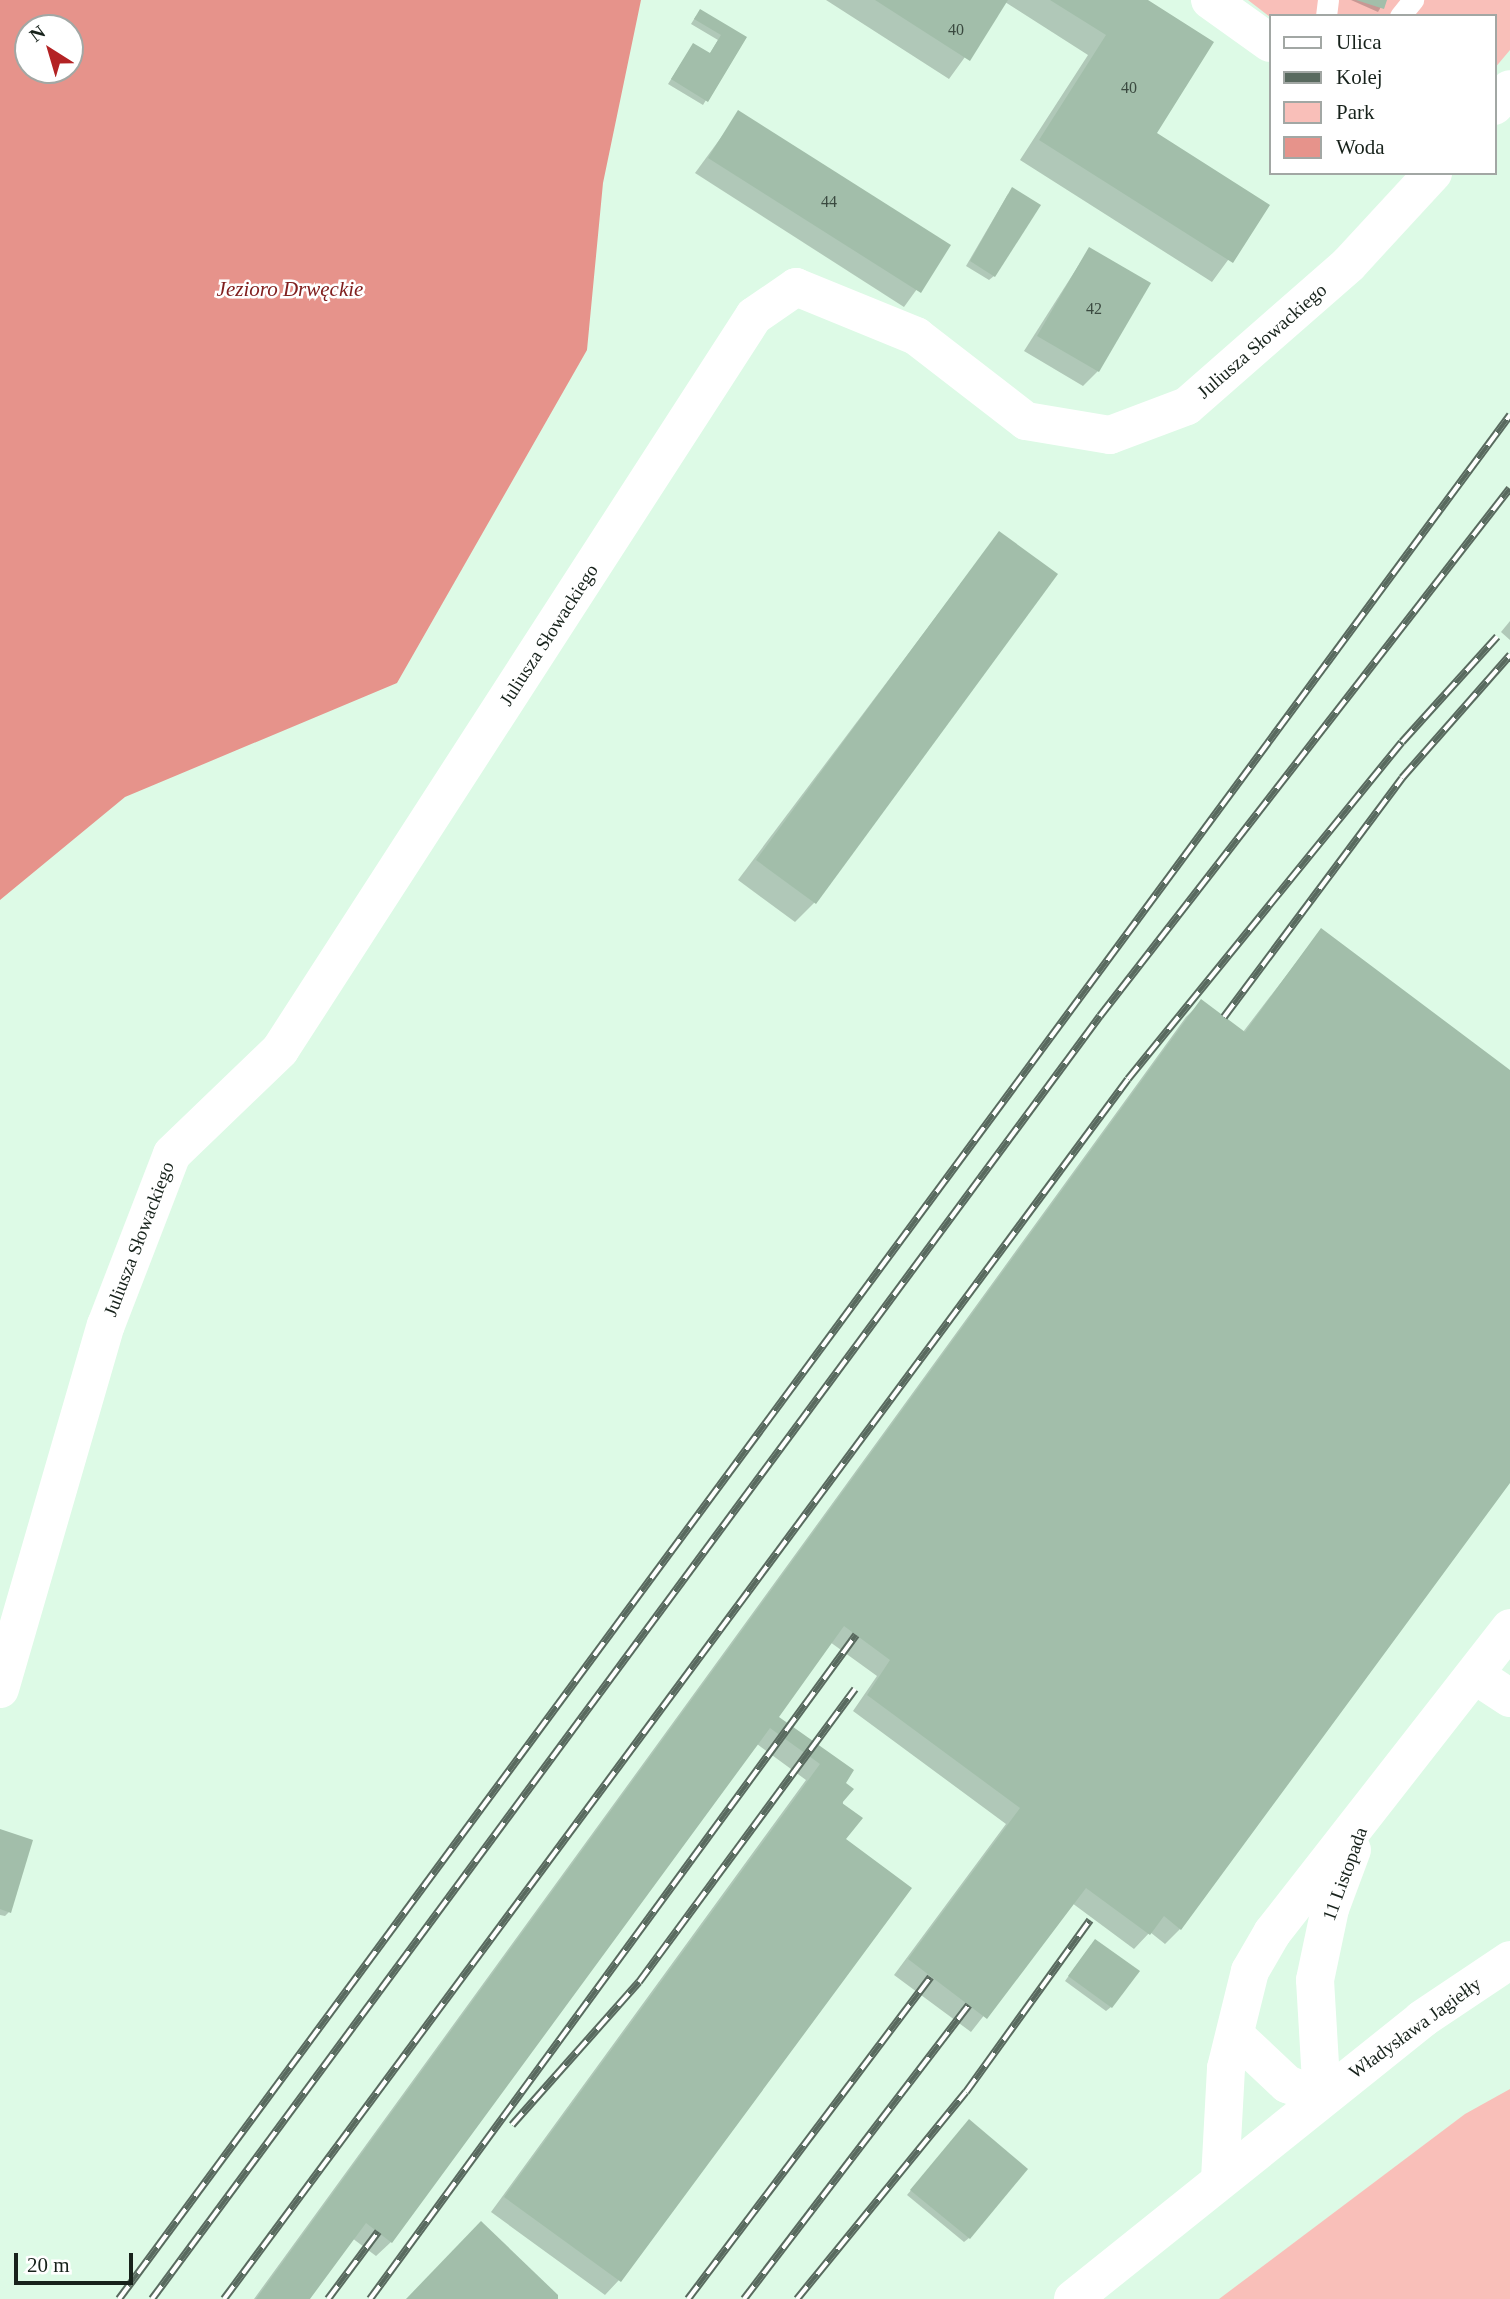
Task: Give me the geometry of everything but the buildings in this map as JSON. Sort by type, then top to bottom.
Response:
[{"type":"street","points":[[1210,0],[1268,42]]},
{"type":"street","points":[[1496,104],[1510,89]]},
{"type":"street","name":"Juliusza Słowackiego","points":[[0,1689],[106,1325],[172,1153],[280,1050],[754,316],[796,287],[916,336],[1026,421],[1110,435],[1187,406],[1349,264],[1431,175]]},
{"type":"street","name":"11 Listopada","points":[[1220,2179],[1226,2068],[1237,2037],[1250,1971],[1510,1629]]},
{"type":"street","points":[[1475,1675],[1510,1698]]},
{"type":"street","name":"11 Listopada","points":[[1322,2098],[1315,1980],[1330,1909],[1365,1817]]},
{"type":"street","name":"Władysława Jagiełły","points":[[1322,2098],[1510,1960]]},
{"type":"street","points":[[1073,2299],[1322,2098],[1287,2084],[1237,2037]]},
{"type":"lane","points":[[1401,14],[1413,0]]},
{"type":"green space","points":[[1248,0],[1510,0],[1510,50],[1496,67],[1496,14],[1268,15]]},
{"type":"green space","points":[[1510,2089],[1510,2299],[1219,2299],[1465,2114]]},
{"type":"water","name":"Jezioro Drwęckie","points":[[0,0],[641,0],[603,183],[587,350],[397,683],[125,797],[0,900]]},
{"type":"railway","points":[[119,2299],[1510,415]]},
{"type":"railway","points":[[152,2299],[1100,1016],[1510,488]]},
{"type":"railway","points":[[224,2299],[1128,1079],[1402,742],[1497,637]]},
{"type":"railway","points":[[1224,1017],[1402,778],[1510,655]]},
{"type":"railway","points":[[370,2299],[856,1635]]},
{"type":"railway","points":[[512,2125],[639,1982],[855,1689]]},
{"type":"railway","points":[[797,2299],[966,2092],[1090,1920]]},
{"type":"railway","points":[[688,2299],[931,1977]]},
{"type":"railway","points":[[744,2299],[969,2005]]},
{"type":"railway","points":[[328,2299],[378,2232]]}]
